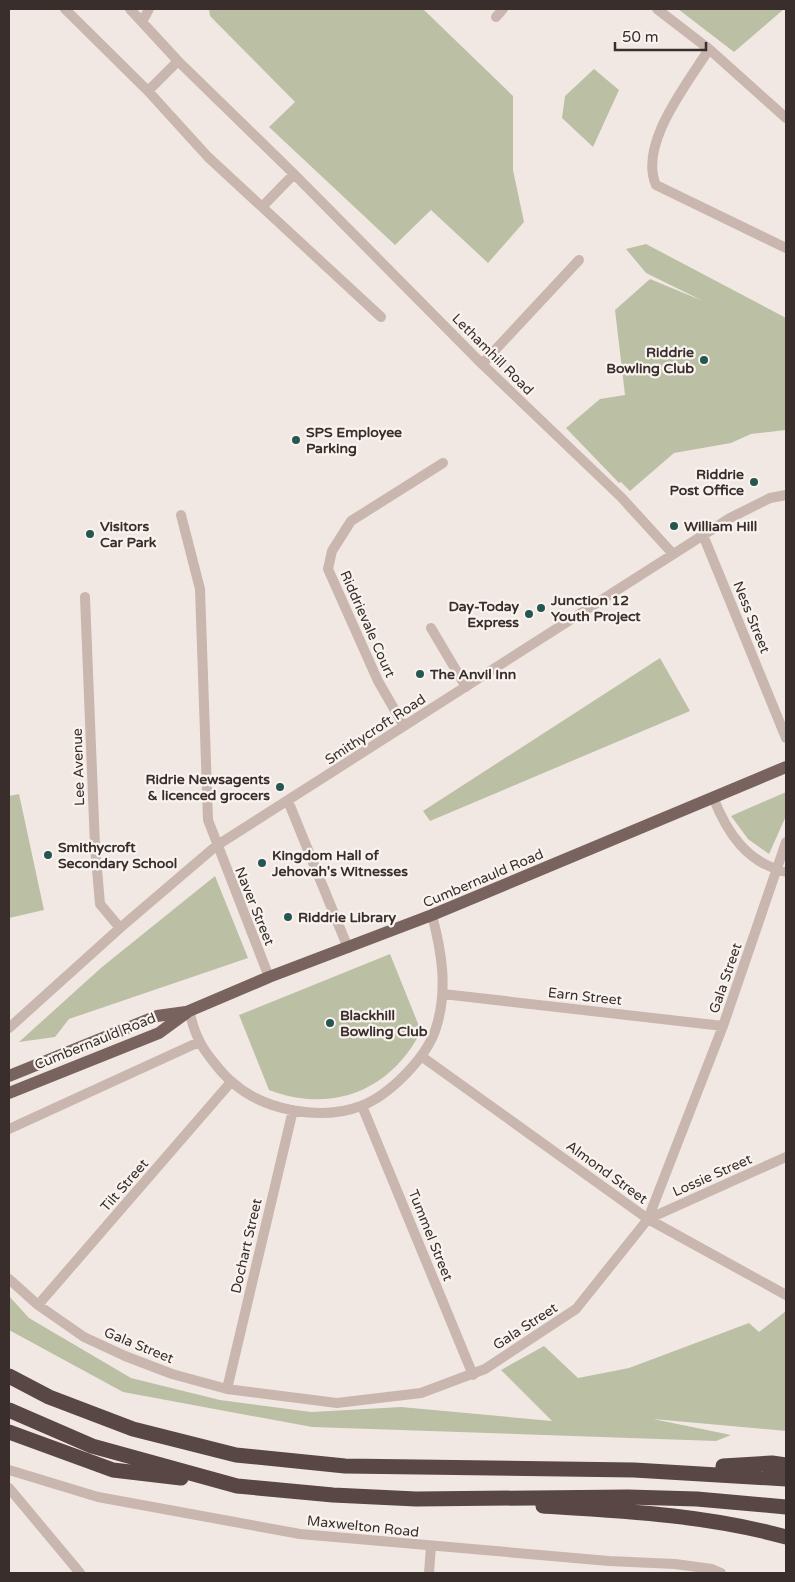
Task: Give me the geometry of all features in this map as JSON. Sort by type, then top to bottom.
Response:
[{"type":"highway","points":[[9,1369],[49,1397]]},
{"type":"highway","points":[[9,1376],[49,1397],[133,1429],[236,1455],[345,1466],[634,1470],[786,1479]]},
{"type":"highway","points":[[9,1410],[92,1446],[237,1486]]},
{"type":"highway","points":[[9,1432],[113,1470],[237,1486],[333,1495],[658,1514],[725,1522],[786,1537]]},
{"type":"highway","points":[[634,1470],[786,1465]]},
{"type":"highway","points":[[416,1499],[608,1496],[697,1499],[786,1507]]},
{"type":"main road","name":"Cumbernauld Road","points":[[9,1092],[159,1033],[189,1011],[269,977],[432,915],[786,767]]},
{"type":"main road","name":"Cumbernauld Road","points":[[9,1076],[157,1016],[189,1011]]},
{"type":"street","points":[[65,9],[148,92],[208,157],[381,317]]},
{"type":"street","name":"Lethamhill Road","points":[[130,9],[178,62],[294,174],[482,364],[621,497],[673,554]]},
{"type":"street","points":[[142,22],[149,9]]},
{"type":"street","points":[[496,17],[503,9]]},
{"type":"street","points":[[656,9],[709,49],[786,118]]},
{"type":"street","points":[[709,49],[664,121],[656,140],[652,176],[656,185],[786,248]]},
{"type":"street","points":[[148,92],[178,62]]},
{"type":"street","points":[[262,207],[294,174]]},
{"type":"street","points":[[482,364],[579,260]]},
{"type":"street","name":"Riddrievale Court","points":[[404,726],[369,664],[328,569],[332,551],[351,521],[443,463]]},
{"type":"street","name":"Smithycroft Road","points":[[9,1028],[120,928],[216,846],[703,535],[749,507],[786,495]]},
{"type":"street","name":"Naver Street","points":[[181,515],[200,589],[208,820],[216,846],[269,977]]},
{"type":"street","name":"Ness Street","points":[[703,535],[786,738]]},
{"type":"street","name":"Lee Avenue","points":[[85,597],[95,846],[100,904],[120,928]]},
{"type":"street","points":[[431,628],[466,687]]},
{"type":"street","points":[[713,797],[723,822],[740,846],[761,863],[781,870]]},
{"type":"street","points":[[288,801],[348,948]]},
{"type":"street","name":"Gala Street","points":[[9,1279],[38,1305],[84,1337],[124,1356],[172,1374],[227,1389],[338,1403],[421,1393],[473,1375],[576,1309],[648,1218],[723,1026],[781,870],[786,842]]},
{"type":"street","points":[[189,1011],[199,1042],[231,1082],[259,1099],[293,1110],[325,1113],[362,1106],[397,1083],[421,1056],[436,1029],[443,994],[441,951],[432,915]]},
{"type":"street","name":"Earn Street","points":[[443,994],[723,1026]]},
{"type":"street","points":[[9,1129],[199,1042]]},
{"type":"street","name":"Almond Street","points":[[421,1056],[648,1218],[786,1295]]},
{"type":"street","name":"Tilt Street","points":[[38,1305],[231,1082]]},
{"type":"street","name":"Tummel Street","points":[[362,1106],[473,1375]]},
{"type":"street","name":"Dochart Street","points":[[227,1389],[293,1110]]},
{"type":"street","name":"Lossie Street","points":[[648,1218],[786,1157]]},
{"type":"street","name":"Maxwelton Road","points":[[9,1470],[140,1506],[300,1534],[431,1546],[675,1564],[712,1569],[721,1573]]},
{"type":"street","points":[[9,1488],[80,1573]]},
{"type":"street","points":[[429,1573],[431,1546]]},
{"type":"green space","points":[[209,9],[423,9],[513,96],[513,170],[524,222],[488,263],[431,210],[395,245],[269,127],[295,102],[210,16]]},
{"type":"green space","points":[[678,9],[784,9],[734,52]]},
{"type":"green space","points":[[594,69],[619,90],[593,147],[562,118],[565,96]]},
{"type":"green space","points":[[646,244],[786,318],[786,430],[751,434],[731,443],[674,453],[630,491],[621,482],[619,483],[566,428],[600,399],[625,395],[615,310],[650,279],[703,301],[646,273],[626,249]]},
{"type":"green space","points":[[660,658],[690,711],[430,821],[423,811]]},
{"type":"green space","points":[[786,792],[786,816],[769,854],[748,839],[731,816]]},
{"type":"green space","points":[[19,794],[44,910],[9,918],[9,796]]},
{"type":"green space","points":[[215,876],[248,958],[69,1019],[55,1037],[19,1042],[102,967]]},
{"type":"green space","name":"Blackhill Bowling Club","points":[[390,954],[421,1031],[408,1052],[393,1069],[376,1082],[357,1092],[336,1098],[292,1097],[269,1090],[239,1015]]},
{"type":"green space","points":[[9,1296],[29,1318],[131,1378],[220,1400],[311,1412],[401,1407],[552,1421],[501,1370],[544,1346],[578,1378],[629,1368],[749,1323],[759,1332],[786,1311],[786,1431],[653,1419],[731,1435],[716,1441],[312,1427],[123,1392],[9,1330]]},
{"type":"place","name":"Riddrie Bowling Club","points":[[704,360]]},
{"type":"place","name":"SPS Employee Parking","points":[[296,440]]},
{"type":"place","name":"Riddrie Post Office","points":[[754,482]]},
{"type":"place","name":"William Hill","points":[[674,526]]},
{"type":"place","name":"Visitors Car Park","points":[[90,534]]},
{"type":"place","name":"Junction 12 Youth Project","points":[[541,608]]},
{"type":"place","name":"Day-Today Express","points":[[529,614]]},
{"type":"place","name":"The Anvil Inn","points":[[420,674]]},
{"type":"place","name":"Ridrie Newsagents & licenced grocers","points":[[280,787]]},
{"type":"place","name":"Smithycroft Secondary School","points":[[48,855]]},
{"type":"place","name":"Kingdom Hall of Jehovah's Witnesses","points":[[262,863]]},
{"type":"place","name":"Riddrie Library","points":[[288,917]]},
{"type":"place","name":"Blackhill Bowling Club","points":[[330,1023]]}]
